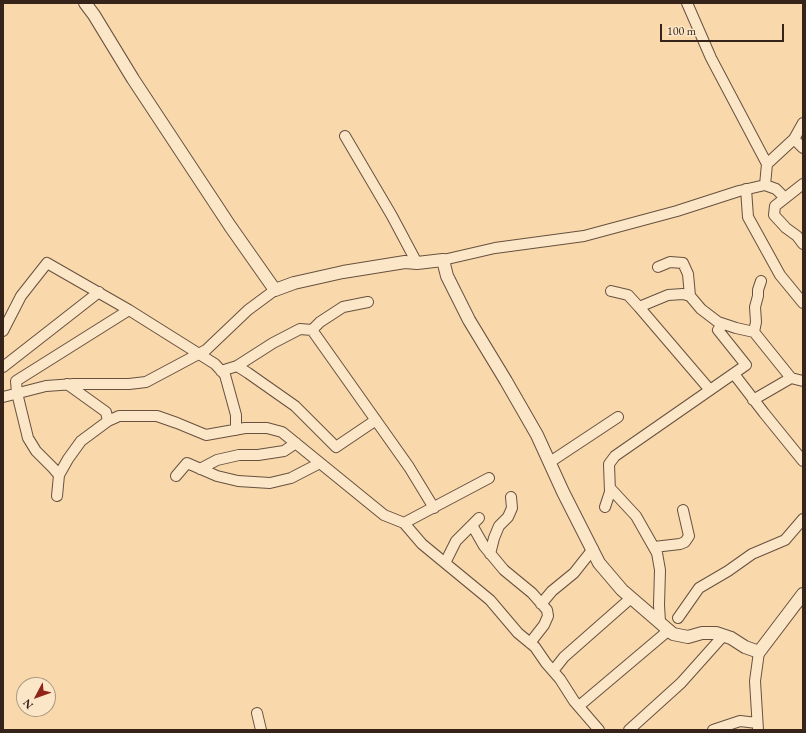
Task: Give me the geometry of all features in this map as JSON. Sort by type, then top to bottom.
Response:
[{"type":"street","points":[[85,3],[94,15],[133,79],[275,290]]},
{"type":"street","points":[[687,3],[711,58],[767,164],[765,185]]},
{"type":"street","points":[[767,164],[794,139],[803,123]]},
{"type":"street","points":[[345,136],[392,216],[417,263]]},
{"type":"street","points":[[794,139],[803,148]]},
{"type":"street","points":[[803,184],[775,206],[774,214],[786,228],[797,236],[803,244]]},
{"type":"street","points":[[3,397],[46,386],[67,384],[129,384],[146,382],[206,350],[248,310],[275,290],[294,283],[343,272],[405,262],[417,263],[443,260],[495,248],[584,236],[677,211],[746,189],[765,185],[776,189],[785,198]]},
{"type":"street","points":[[746,189],[748,217],[780,275],[803,303]]},
{"type":"street","points":[[443,260],[447,276],[469,320],[506,381],[550,462],[563,492],[599,563],[622,590],[673,634],[688,637],[702,633],[716,633],[731,638],[745,647],[759,652]]},
{"type":"street","points":[[658,267],[670,262],[683,263],[688,274],[690,296]]},
{"type":"street","points":[[3,331],[21,296],[47,263],[129,310],[215,364],[225,375],[235,409],[236,430]]},
{"type":"street","points":[[754,332],[756,322],[755,307],[761,281]]},
{"type":"street","points":[[611,291],[628,295],[710,390]]},
{"type":"street","points":[[3,367],[99,292]]},
{"type":"street","points":[[639,307],[668,295],[683,294],[690,296],[701,309],[718,322],[754,332],[791,378],[803,381]]},
{"type":"street","points":[[222,371],[237,366],[273,343],[300,329],[312,330],[320,322],[343,307],[368,302]]},
{"type":"street","points":[[59,475],[36,451],[28,438],[17,394],[16,381],[129,310]]},
{"type":"street","points":[[605,507],[610,492],[609,464],[615,456],[746,365],[718,330],[723,324]]},
{"type":"street","points":[[312,330],[409,467],[434,508]]},
{"type":"street","points":[[237,366],[295,406],[336,447],[376,420]]},
{"type":"street","points":[[734,374],[803,461]]},
{"type":"street","points":[[754,400],[791,378]]},
{"type":"street","points":[[67,384],[106,412],[108,422]]},
{"type":"street","points":[[57,496],[59,475],[68,459],[81,442],[108,422],[119,416],[157,416],[206,435],[236,430],[267,428],[282,432],[384,516],[404,523],[422,544],[490,600],[518,633],[535,647],[599,730]]},
{"type":"street","points":[[550,462],[618,416]]},
{"type":"street","points":[[200,469],[217,460],[239,455],[258,455],[284,451],[296,443]]},
{"type":"street","points":[[176,476],[187,463],[217,476],[238,481],[270,483],[291,478],[320,463]]},
{"type":"street","points":[[404,523],[489,478]]},
{"type":"street","points":[[610,488],[636,516],[657,553],[660,570],[659,604],[665,626]]},
{"type":"street","points":[[490,554],[498,526],[508,517],[512,508],[511,496]]},
{"type":"street","points":[[654,546],[680,544],[685,542],[690,536],[683,510]]},
{"type":"street","points":[[678,618],[699,588],[728,571],[752,554],[785,540],[803,519]]},
{"type":"street","points":[[445,563],[456,541],[476,522],[484,546],[490,554],[504,570],[532,593],[547,610],[548,616],[544,625],[530,643]]},
{"type":"street","points":[[541,604],[552,591],[574,573],[593,549]]},
{"type":"street","points":[[713,730],[740,721],[758,726],[755,681],[759,652],[803,594]]},
{"type":"street","points":[[553,671],[564,657],[631,598]]},
{"type":"street","points":[[579,706],[665,626]]},
{"type":"street","points":[[629,730],[681,683],[723,636]]},
{"type":"street","points":[[256,713],[261,730]]}]
